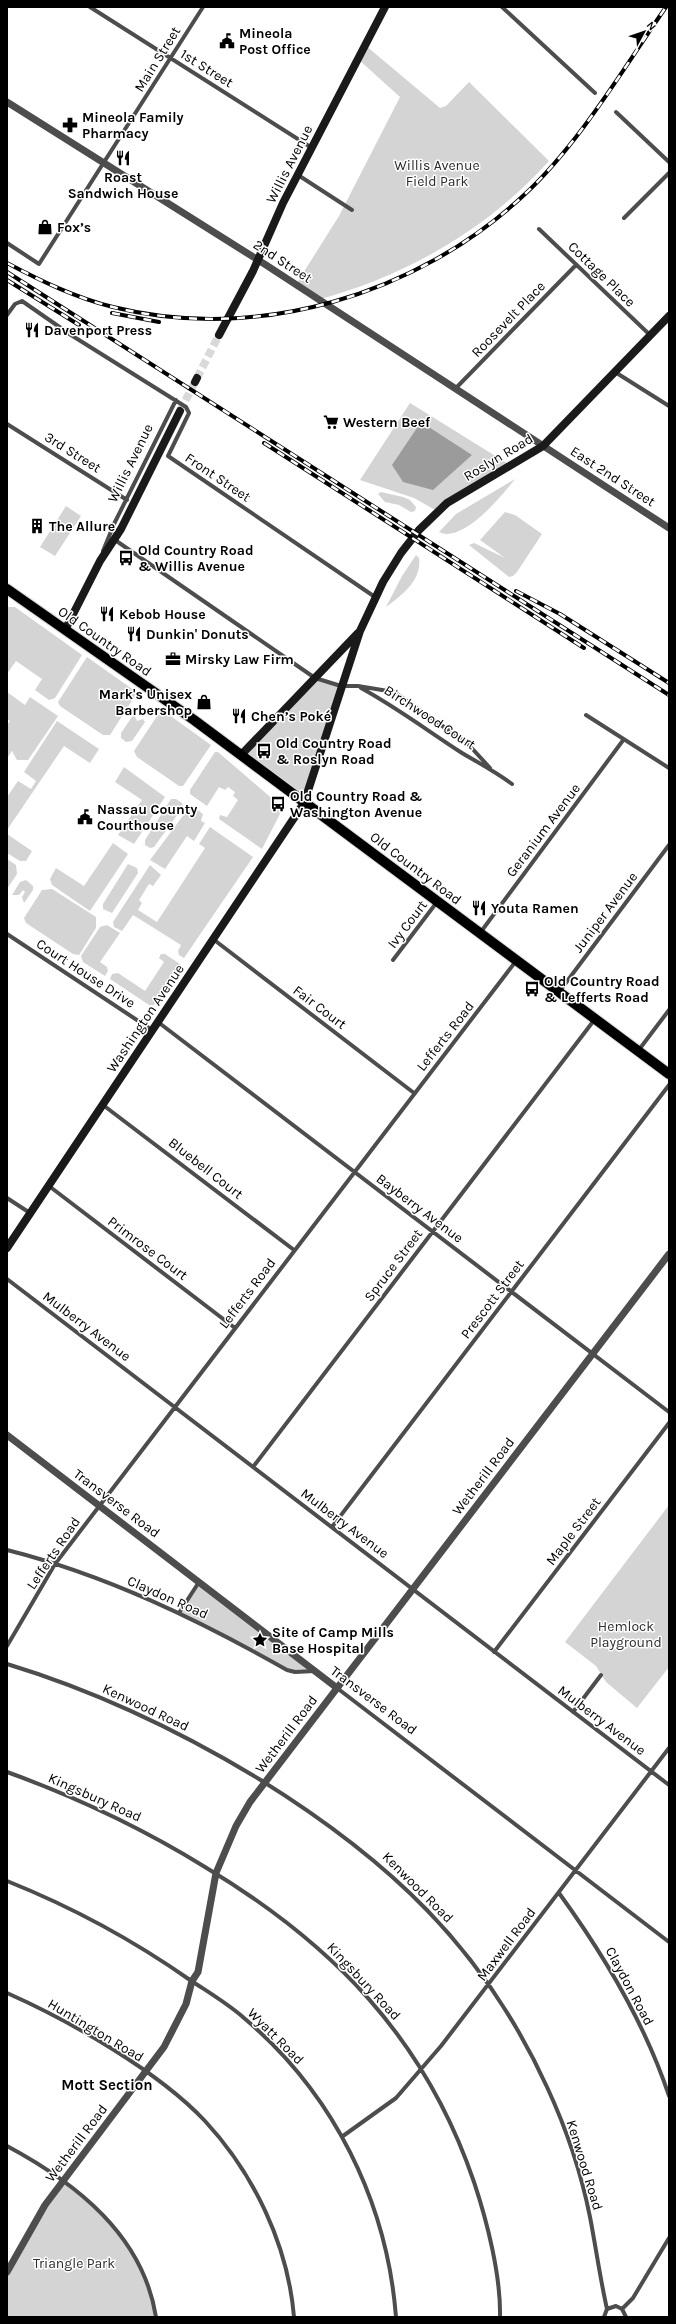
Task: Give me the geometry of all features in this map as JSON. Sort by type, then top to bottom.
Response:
[{"type":"main road","name":"Willis Avenue","points":[[219,335],[258,260],[298,175],[385,7]]},
{"type":"main road","name":"Roslyn Road","points":[[304,802],[360,631],[375,597],[401,553],[437,511],[456,496],[543,446],[669,316]]},
{"type":"main road","name":"Willis Avenue","points":[[64,630],[100,561],[115,540],[180,411]]},
{"type":"main road","name":"Old Country Road","points":[[7,589],[241,755],[669,1074]]},
{"type":"main road","name":"Roslyn Road","points":[[241,755],[360,631]]},
{"type":"main road","name":"Washington Avenue","points":[[7,1248],[304,802]]},
{"type":"street","name":"1st Street","points":[[90,7],[312,148]]},
{"type":"street","name":"Main Street","points":[[7,243],[39,264],[203,7]]},
{"type":"street","points":[[502,7],[595,94]]},
{"type":"street","name":"2nd Street","points":[[7,102],[258,260],[543,446]]},
{"type":"street","points":[[616,112],[669,162]]},
{"type":"street","points":[[624,218],[669,173]]},
{"type":"street","points":[[298,175],[352,210]]},
{"type":"street","name":"Cottage Place","points":[[539,229],[650,335]]},
{"type":"street","name":"Roosevelt Place","points":[[455,389],[576,265]]},
{"type":"street","name":"Front Street","points":[[7,315],[17,301],[22,301],[66,331],[176,400],[190,412],[168,456],[375,597]]},
{"type":"street","points":[[615,372],[669,406]]},
{"type":"street","name":"Willis Avenue","points":[[100,561],[107,540],[176,400]]},
{"type":"street","name":"3rd Street","points":[[7,424],[126,500]]},
{"type":"street","name":"East 2nd Street","points":[[543,446],[669,528]]},
{"type":"street","points":[[115,540],[315,678],[341,686]]},
{"type":"street","name":"Birchwood Court","points":[[341,686],[358,686],[394,692],[468,744],[490,768]]},
{"type":"street","name":"Birchwood Court","points":[[358,686],[390,704],[463,753],[490,768],[512,784]]},
{"type":"street","points":[[586,715],[669,768]]},
{"type":"street","name":"Geranium Avenue","points":[[480,933],[624,740]]},
{"type":"street","name":"Juniper Avenue","points":[[558,992],[669,845]]},
{"type":"street","name":"Ivy Court","points":[[393,960],[438,901]]},
{"type":"street","name":"Court House Drive","points":[[7,934],[152,1030]]},
{"type":"street","name":"Fair Court","points":[[213,939],[414,1093]]},
{"type":"street","name":"Lefferts Road","points":[[7,1646],[55,1564],[516,961]]},
{"type":"street","points":[[638,1051],[669,1010]]},
{"type":"street","name":"Spruce Street","points":[[253,1467],[595,1019]]},
{"type":"street","name":"Bayberry Avenue","points":[[158,1021],[669,1412]]},
{"type":"street","name":"Prescott Street","points":[[332,1527],[669,1085]]},
{"type":"street","name":"Bluebell Court","points":[[102,1104],[294,1250]]},
{"type":"street","name":"Primrose Court","points":[[48,1186],[235,1328]]},
{"type":"street","points":[[7,1198],[30,1213]]},
{"type":"street","name":"Wetherill Road","points":[[7,2272],[33,2225],[63,2182],[145,2073],[174,2030],[186,2004],[192,1981],[198,1972],[216,1873],[236,1826],[250,1802],[669,1254]]},
{"type":"street","name":"Mulberry Avenue","points":[[7,1279],[669,1785]]},
{"type":"street","name":"Maple Street","points":[[494,1652],[669,1423]]},
{"type":"street","name":"Transverse Road","points":[[7,1435],[669,1942]]},
{"type":"street","name":"Claydon Road","points":[[7,1550],[55,1564],[122,1588],[227,1635],[287,1670],[295,1672],[315,1670]]},
{"type":"street","points":[[179,1613],[199,1582]]},
{"type":"street","name":"Kenwood Road","points":[[7,1664],[80,1689],[154,1721],[226,1759],[338,1831],[395,1877],[439,1922],[488,1984],[527,2046],[548,2088],[568,2137],[590,2216],[599,2275],[608,2309]]},
{"type":"street","points":[[573,1712],[601,1674]]},
{"type":"street","name":"Maxwell Road","points":[[343,2136],[396,2098],[422,2070],[669,1748]]},
{"type":"street","name":"Kingsbury Road","points":[[7,1772],[96,1808],[163,1841],[216,1873],[290,1924],[339,1965],[390,2023],[422,2070],[454,2130],[480,2199],[495,2268],[500,2317]]},
{"type":"street","name":"Wyatt Road","points":[[7,1881],[76,1911],[137,1945],[243,2017],[278,2050],[315,2093],[343,2136],[364,2180],[382,2233],[392,2278],[396,2317]]},
{"type":"street","name":"Claydon Road","points":[[559,1893],[589,1934],[611,1972],[652,2054],[669,2096]]},
{"type":"street","name":"Huntington Road","points":[[7,1993],[82,2031],[177,2096],[204,2121],[226,2146],[252,2184],[272,2227],[285,2265],[294,2317]]},
{"type":"street","points":[[7,2146],[63,2182],[105,2214],[135,2254],[146,2280],[156,2317]]},
{"type":"street","points":[[622,2309],[633,2298],[669,2238]]},
{"type":"street","points":[[604,2317],[608,2309],[613,2306],[622,2309],[626,2317]]},
{"type":"green space","name":"Willis Avenue Field Park","points":[[365,45],[440,108],[446,106],[469,82],[549,161],[525,186],[499,208],[472,229],[443,247],[413,264],[382,278],[317,300],[295,286],[339,216],[400,97],[358,59]]},
{"type":"green space","points":[[410,403],[510,465],[437,511],[414,498],[360,480]]},
{"type":"green space","points":[[515,479],[501,496],[470,525],[459,531],[448,534],[439,532],[456,514]]},
{"type":"green space","points":[[381,492],[410,500],[416,507],[415,511],[411,512],[399,505],[385,502],[378,494]]},
{"type":"green space","points":[[66,506],[81,516],[55,556],[40,547]]},
{"type":"green space","points":[[505,512],[515,515],[542,534],[517,572],[513,576],[509,577],[469,545],[474,543],[505,558],[480,540]]},
{"type":"green space","points":[[416,555],[419,558],[419,566],[414,580],[404,592],[386,607],[402,576]]},
{"type":"green space","points":[[7,607],[15,607],[82,655],[55,698],[49,700],[35,690],[42,679],[16,661],[7,674]]},
{"type":"green space","points":[[87,657],[135,691],[135,696],[110,735],[103,735],[60,706],[58,702]]},
{"type":"green space","points":[[315,678],[341,686],[304,803],[241,755]]},
{"type":"green space","points":[[7,692],[25,705],[30,697],[58,716],[28,760],[17,760],[12,751],[7,758],[7,725],[10,721],[7,719]]},
{"type":"green space","points":[[165,712],[211,745],[183,786],[179,786],[137,757],[134,751],[159,713]]},
{"type":"green space","points":[[134,714],[137,721],[143,719],[145,722],[132,741],[126,742],[121,738],[121,733]]},
{"type":"green space","points":[[57,721],[99,749],[90,763],[64,746],[7,830],[7,797],[18,781],[31,789],[36,781],[24,772]]},
{"type":"green space","points":[[215,752],[218,752],[283,808],[262,849],[219,819],[220,815],[227,817],[238,800],[233,796],[235,792],[228,787],[225,790],[219,787],[207,806],[190,794],[190,790]]},
{"type":"green space","points":[[124,767],[165,797],[134,844],[118,835],[142,800],[115,782]]},
{"type":"green space","points":[[171,799],[176,799],[182,803],[183,807],[154,847],[150,848],[145,845],[145,840]]},
{"type":"green space","points":[[191,805],[203,814],[201,821],[205,823],[194,841],[187,836],[165,869],[150,860]]},
{"type":"green space","points":[[210,827],[253,857],[184,958],[179,955],[178,951],[181,945],[133,915],[122,931],[114,927],[113,922],[150,865],[161,875],[153,886],[149,884],[139,900],[142,903],[138,910],[157,922],[205,848],[199,844]]},
{"type":"green space","points":[[7,834],[32,851],[26,861],[20,861],[7,853]]},
{"type":"green space","points":[[113,843],[128,854],[90,911],[52,885],[50,879],[56,868],[84,886]]},
{"type":"green space","points":[[7,859],[16,865],[17,874],[7,889]]},
{"type":"green space","points":[[128,864],[137,868],[138,873],[112,913],[103,909],[103,904]]},
{"type":"green space","points":[[26,880],[33,886],[33,890],[24,903],[22,897],[25,892],[23,890],[19,895],[12,895],[20,882]]},
{"type":"green space","points":[[52,889],[96,917],[96,928],[79,955],[73,954],[26,923],[24,918],[42,890]]},
{"type":"green space","points":[[107,925],[120,933],[100,962],[107,967],[108,971],[105,976],[83,962],[81,956],[100,927]]},
{"type":"green space","points":[[161,954],[165,954],[180,964],[154,1005],[149,1005],[110,979],[112,974],[118,973],[145,991],[164,962],[159,958]]},
{"type":"green space","name":"Hemlock Playground","points":[[669,1505],[669,1667],[637,1708],[606,1682],[596,1666],[565,1642]]},
{"type":"green space","points":[[199,1582],[314,1671],[295,1672],[179,1613]]},
{"type":"green space","name":"Triangle Park","points":[[63,2182],[89,2201],[113,2225],[133,2251],[147,2281],[156,2317],[7,2317],[7,2272]]},
{"type":"shaded area","points":[[421,422],[472,455],[433,490],[403,482],[392,465]]},
{"type":"tunnel","points":[[197,378],[219,335]]},
{"type":"tunnel","points":[[180,411],[195,382]]},
{"type":"railway","points":[[7,263],[72,294],[86,299],[113,307],[168,317],[223,319],[278,314],[332,302],[385,284],[435,260],[482,230],[524,195],[544,175],[582,129],[600,105],[666,7]]},
{"type":"railway","points":[[7,272],[669,695]]},
{"type":"railway","points":[[7,280],[79,325]]},
{"type":"railway","points":[[112,313],[159,322]]},
{"type":"railway","points":[[264,443],[584,648]]},
{"type":"railway","points":[[516,591],[560,614],[669,683]]},
{"type":"place","name":"Mineola Post Office","points":[[227,41]]},
{"type":"place","name":"Mineola Family Pharmacy","points":[[70,125]]},
{"type":"place","name":"Roast Sandwich House","points":[[123,158]]},
{"type":"place","name":"Fox’s","points":[[45,227]]},
{"type":"place","name":"Davenport Press","points":[[32,330]]},
{"type":"place","name":"Western Beef","points":[[331,422]]},
{"type":"place","name":"The Allure","points":[[37,526]]},
{"type":"place","name":"Old Country Road & Willis Avenue","points":[[126,558]]},
{"type":"place","name":"Kebob House","points":[[107,614]]},
{"type":"place","name":"Dunkin' Donuts","points":[[134,634]]},
{"type":"place","name":"Mirsky Law Firm","points":[[173,659]]},
{"type":"place","name":"Mark's Unisex Barbershop","points":[[204,702]]},
{"type":"place","name":"Chen’s Poké","points":[[239,716]]},
{"type":"place","name":"Old Country Road & Roslyn Road","points":[[264,751]]},
{"type":"place","name":"Old Country Road & Washington Avenue","points":[[278,804]]},
{"type":"place","name":"Nassau County Courthouse","points":[[85,817]]},
{"type":"place","name":"Youta Ramen","points":[[479,908]]},
{"type":"place","name":"Old Country Road & Lefferts Road","points":[[532,989]]},
{"type":"place","name":"Site of Camp Mills Base Hospital","points":[[260,1640]]},
{"type":"district","name":"Mott Section","points":[[107,2085]]}]
